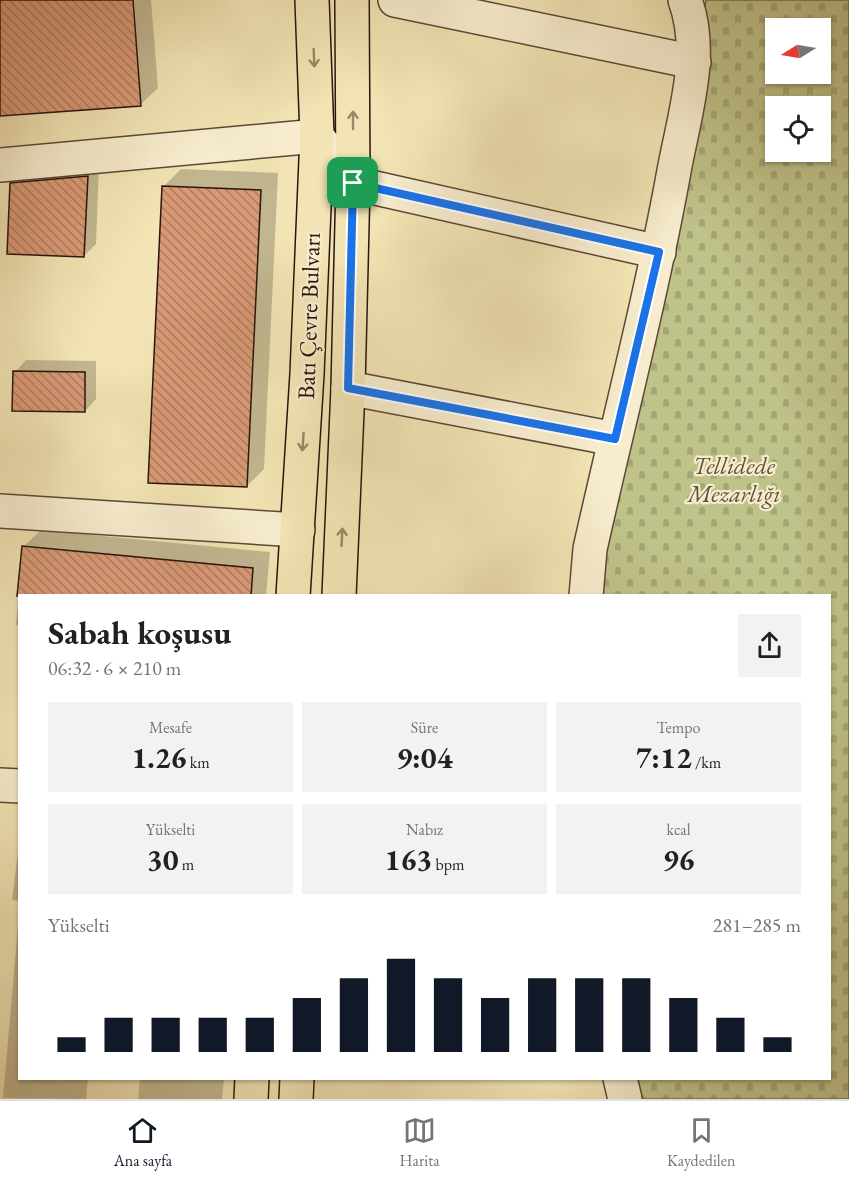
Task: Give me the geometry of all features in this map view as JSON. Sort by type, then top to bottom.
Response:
[{"type":"main road","name":"Batı Çevre Bulvarı","points":[[293,594],[307,374],[317,136],[312,0]]},
{"type":"main road","name":"Batı Çevre Bulvarı","points":[[339,594],[348,388],[353,183],[352,0]]},
{"type":"main road","points":[[250,1099],[252,1080]]},
{"type":"main road","points":[[296,1099],[297,1080]]},
{"type":"street","points":[[395,0],[694,63]]},
{"type":"street","points":[[586,594],[590,549],[659,252],[694,63],[690,14],[685,0]]},
{"type":"street","points":[[0,165],[317,136],[353,183],[659,252]]},
{"type":"street","points":[[348,388],[615,439]]},
{"type":"street","points":[[0,511],[298,530]]},
{"type":"street","points":[[0,784],[18,786]]},
{"type":"street","points":[[620,1080],[625,1099]]},
{"type":"green space","name":"Tellidede Mezarlığı","points":[[706,0],[849,0],[849,1099],[639,1099],[636,1080],[831,1080],[831,594],[601,594],[600,558],[682,178]]},
{"type":"building","points":[[0,0],[133,0],[141,106],[0,116]]},
{"type":"building","points":[[88,176],[84,257],[7,254],[10,183]]},
{"type":"building","points":[[162,186],[261,190],[247,487],[148,483]]},
{"type":"building","points":[[13,371],[85,372],[85,412],[12,411]]},
{"type":"building","points":[[22,546],[253,568],[251,594],[18,594],[17,596]]},
{"type":"route","points":[[353,183],[659,252],[615,439],[348,388],[353,183]]}]
